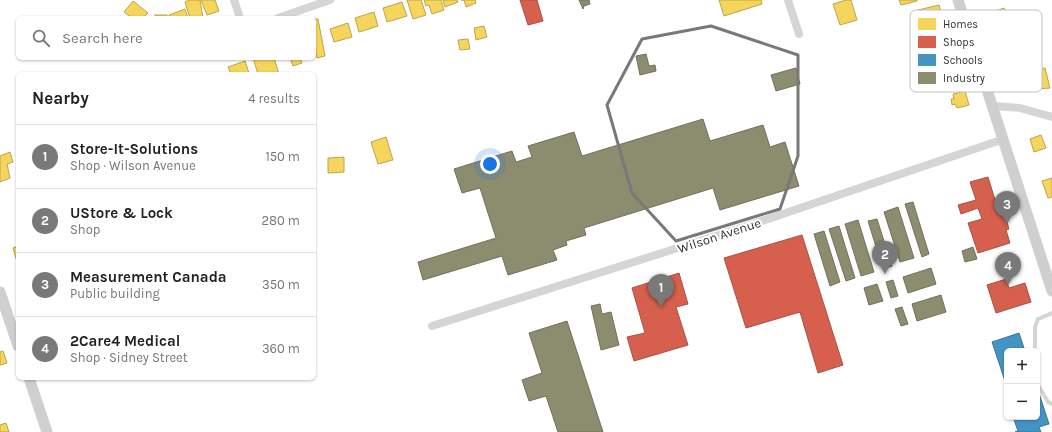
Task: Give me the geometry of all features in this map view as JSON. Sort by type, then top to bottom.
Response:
[{"type":"main road","points":[[958,0],[961,10]]},
{"type":"main road","points":[[988,92],[1052,291]]},
{"type":"main road","points":[[0,292],[16,340]]},
{"type":"main road","points":[[30,380],[47,432]]},
{"type":"street","points":[[234,0],[239,16]]},
{"type":"street","points":[[284,16],[330,0]]},
{"type":"street","points":[[788,0],[799,34]]},
{"type":"street","points":[[993,106],[1020,108],[1052,118]]},
{"type":"street","name":"Wilson Avenue","points":[[432,326],[746,226],[1004,139]]},
{"type":"lane","points":[[1035,348],[1035,327],[1038,319],[1052,313]]},
{"type":"lane","points":[[1038,384],[1048,402],[1052,404]]},
{"type":"highlighted area","points":[[711,26],[798,55],[798,156],[780,209],[676,241],[632,193],[607,105],[642,39]]},
{"type":"building: Homes","points":[[189,0],[200,0],[203,16],[189,16],[185,2]]},
{"type":"building: Homes","points":[[201,0],[215,0],[219,11],[207,15]]},
{"type":"building: Homes","points":[[407,0],[421,0],[426,15],[413,19]]},
{"type":"building: Homes","points":[[424,0],[441,0],[444,10],[432,14],[429,5],[426,6]]},
{"type":"building: Homes","points":[[443,0],[457,0],[458,2],[445,7]]},
{"type":"building: Homes","points":[[464,0],[475,0],[476,3],[466,7]]},
{"type":"building: Homes","points":[[719,0],[761,0],[762,4],[724,16]]},
{"type":"building: Homes","points":[[851,0],[857,20],[840,25],[833,4]]},
{"type":"building: Homes","points":[[899,0],[917,0],[917,1],[901,5]]},
{"type":"building: Homes","points":[[133,1],[148,13],[145,16],[129,16],[124,12]]},
{"type":"building: Homes","points":[[402,2],[407,16],[387,22],[383,8]]},
{"type":"building: Homes","points":[[939,5],[940,10],[918,10]]},
{"type":"building: Homes","points":[[185,9],[187,16],[169,16]]},
{"type":"building: Homes","points":[[374,12],[378,26],[359,32],[355,18]]},
{"type":"building: Homes","points":[[155,15],[167,15],[167,16]]},
{"type":"building: Homes","points":[[316,19],[318,19],[325,56],[317,58]]},
{"type":"building: Homes","points":[[348,23],[352,37],[334,42],[330,29]]},
{"type":"building: Homes","points":[[484,26],[487,37],[476,40],[474,28]]},
{"type":"building: Homes","points":[[468,39],[470,49],[460,50],[458,40]]},
{"type":"building: Homes","points":[[254,60],[275,60],[278,72],[257,72]]},
{"type":"building: Homes","points":[[291,60],[301,60],[302,63],[293,66]]},
{"type":"building: Homes","points":[[245,61],[249,72],[230,72],[228,67]]},
{"type":"building: Homes","points":[[1042,68],[1045,68],[1050,88],[1042,89]]},
{"type":"building: Homes","points":[[965,92],[969,105],[957,108],[955,104],[952,105],[951,99],[954,99],[953,94]]},
{"type":"building: Homes","points":[[1041,135],[1046,148],[1034,152],[1030,139]]},
{"type":"building: Homes","points":[[386,137],[393,160],[378,164],[371,142]]},
{"type":"building: Homes","points":[[10,152],[13,162],[7,164],[10,178],[0,182],[0,156]]},
{"type":"building: Homes","points":[[344,157],[344,172],[328,173],[328,158]]},
{"type":"building: Homes","points":[[1052,178],[1052,197],[1048,198],[1042,181]]},
{"type":"building: Homes","points":[[16,247],[16,258],[13,248]]},
{"type":"building: Homes","points":[[3,351],[7,363],[0,365],[0,352]]},
{"type":"building: Homes","points":[[6,423],[9,432],[0,432],[0,425]]},
{"type":"building: Shops","points":[[520,0],[537,0],[543,21],[528,25]]},
{"type":"building: Shops","points":[[988,177],[999,213],[1004,211],[1009,229],[1006,230],[1010,243],[978,253],[968,223],[982,219],[978,208],[961,214],[958,205],[976,200],[970,182]]},
{"type":"building: Shops","points":[[802,235],[843,365],[818,373],[800,312],[746,328],[724,258]]},
{"type":"building: Shops","points":[[679,273],[688,304],[676,307],[688,345],[634,361],[627,337],[645,333],[632,288]]},
{"type":"building: Shops","points":[[1006,279],[1009,288],[1025,283],[1031,302],[996,313],[987,285]]},
{"type":"building: Schools","points":[[1019,333],[1024,348],[1004,348],[1004,378],[992,342]]},
{"type":"building: Schools","points":[[1040,396],[1049,424],[1039,427],[1041,432],[1015,432],[1018,431],[1014,420],[1040,420]]},
{"type":"building: Industry","points":[[579,0],[589,0],[590,4],[584,6],[583,9]]},
{"type":"building: Industry","points":[[646,54],[649,66],[655,65],[656,71],[640,75],[636,56]]},
{"type":"building: Industry","points":[[796,68],[800,84],[776,91],[771,75]]},
{"type":"building: Industry","points":[[703,119],[710,141],[763,125],[770,147],[785,142],[799,186],[720,210],[713,188],[584,228],[586,235],[566,241],[567,245],[553,250],[557,260],[508,275],[502,256],[423,280],[418,262],[496,238],[480,188],[462,193],[454,169],[512,151],[516,162],[532,157],[528,146],[574,132],[582,156]]},
{"type":"building: Industry","points":[[913,202],[929,254],[922,257],[905,204]]},
{"type":"building: Industry","points":[[898,207],[914,258],[900,262],[884,212]]},
{"type":"building: Industry","points":[[877,219],[892,266],[883,269],[868,221]]},
{"type":"building: Industry","points":[[858,220],[874,272],[861,276],[845,224]]},
{"type":"building: Industry","points":[[839,226],[855,278],[846,281],[829,229]]},
{"type":"building: Industry","points":[[824,231],[840,282],[830,286],[814,234]]},
{"type":"building: Industry","points":[[973,247],[977,259],[965,262],[962,251]]},
{"type":"building: Industry","points":[[931,268],[936,284],[908,293],[903,277]]},
{"type":"building: Industry","points":[[893,280],[898,296],[891,298],[886,282]]},
{"type":"building: Industry","points":[[877,284],[883,301],[869,305],[864,288]]},
{"type":"building: Industry","points":[[941,295],[946,312],[917,321],[912,304]]},
{"type":"building: Industry","points":[[600,304],[602,314],[611,312],[619,345],[601,350],[591,306]]},
{"type":"building: Industry","points":[[902,307],[908,324],[901,326],[895,309]]},
{"type":"building: Industry","points":[[567,321],[603,432],[558,432],[546,396],[529,401],[522,380],[542,373],[529,333]]},
{"type":"place","name":"Measurement Canada","points":[[1007,224]]},
{"type":"place","name":"UStore & Lock","points":[[885,274]]},
{"type":"place","name":"2Care4 Medical","points":[[1008,285]]},
{"type":"place","name":"Store-It-Solutions","points":[[661,307]]}]
